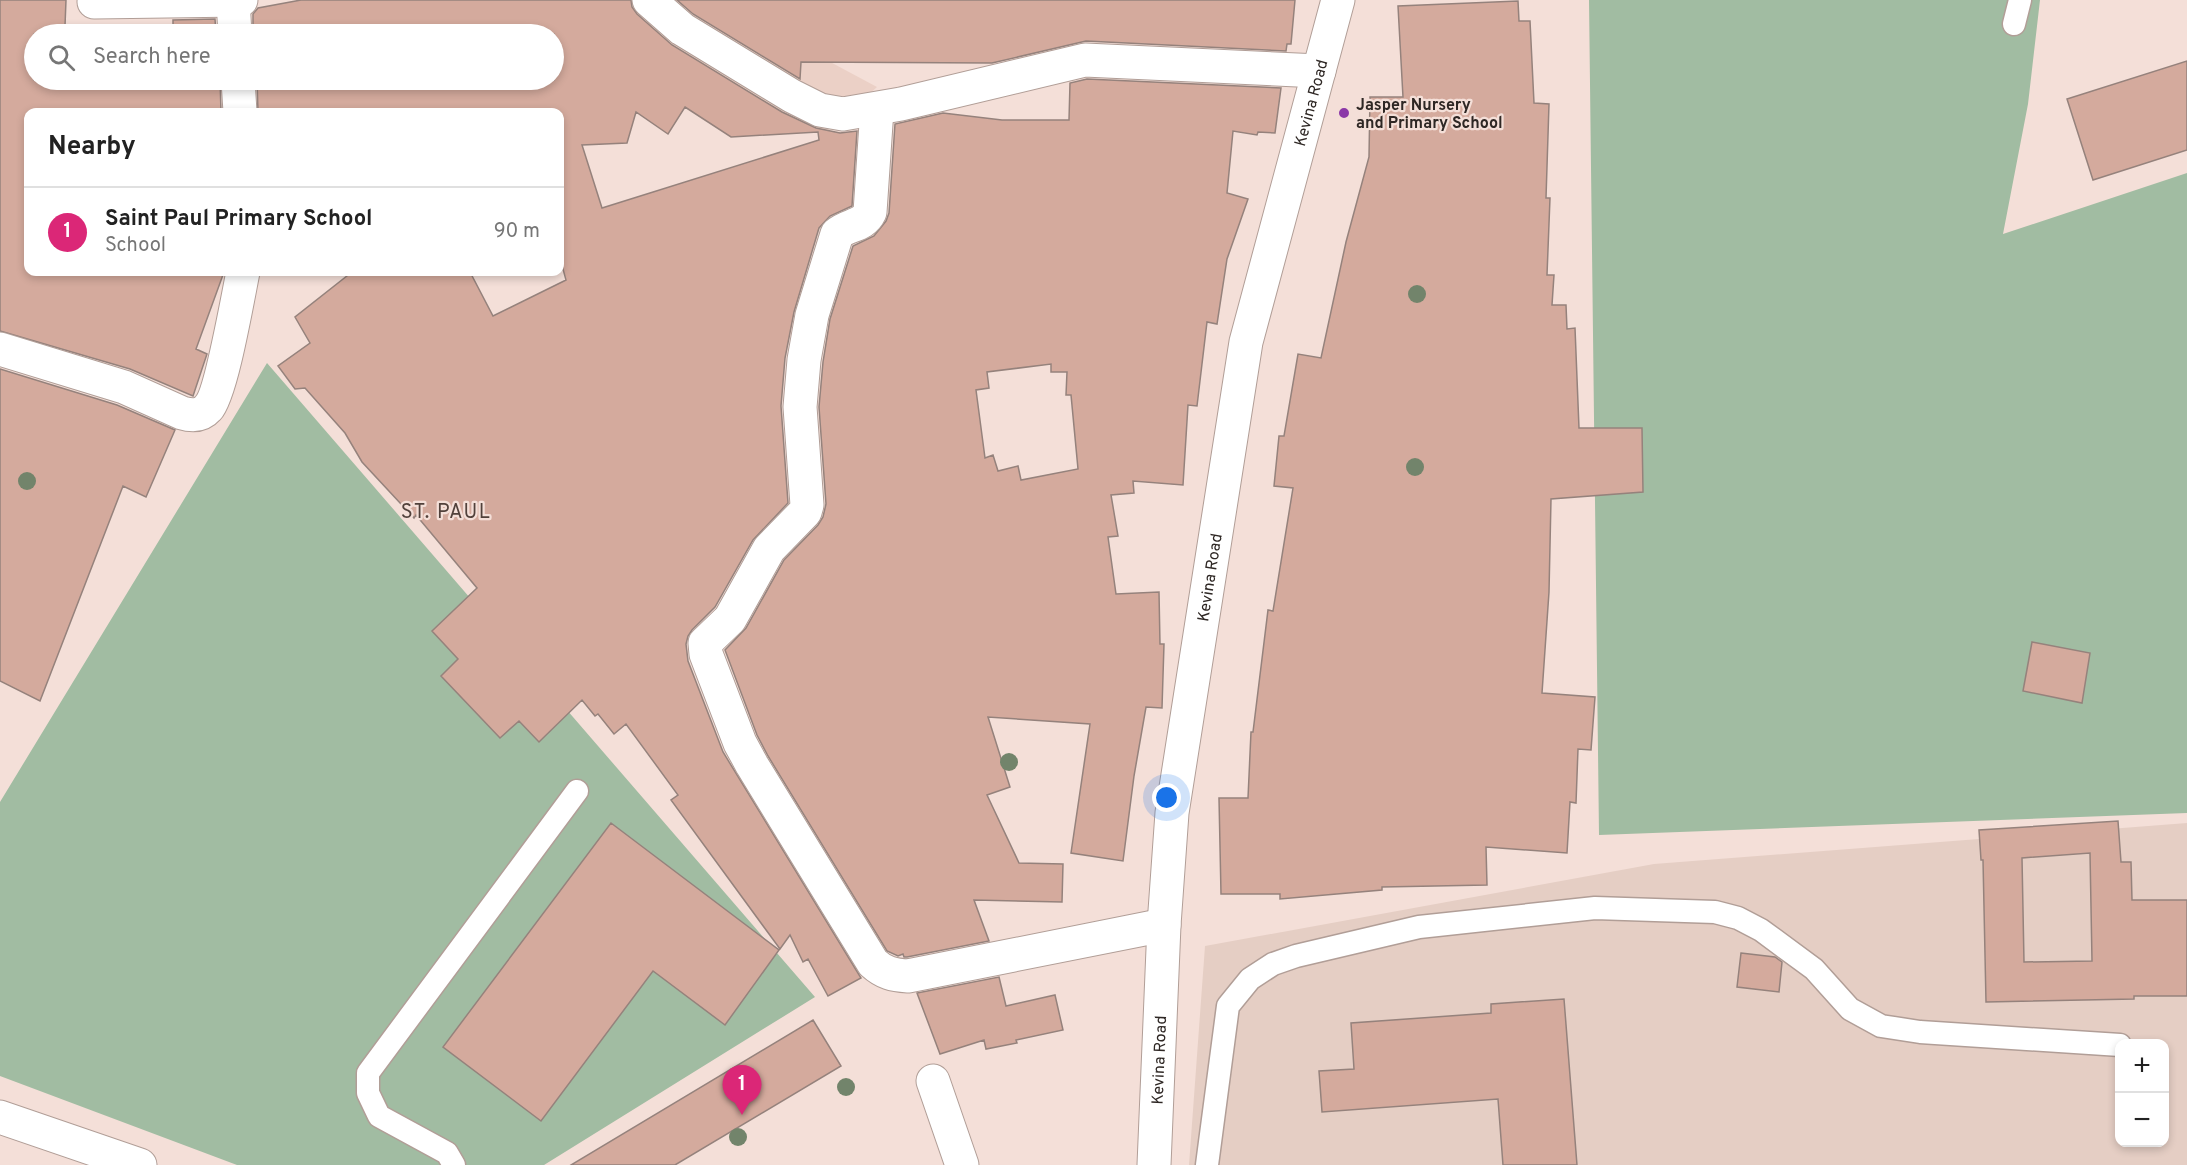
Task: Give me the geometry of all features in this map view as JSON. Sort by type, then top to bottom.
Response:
[{"type":"street","points":[[94,2],[237,0],[236,24]]},
{"type":"street","points":[[649,0],[682,29],[792,96],[820,110],[843,114],[877,109],[1085,60],[1319,71]]},
{"type":"street","name":"Kevina Road","points":[[1154,1165],[1164,925],[1172,813],[1246,342],[1338,0]]},
{"type":"street","points":[[239,90],[240,108]]},
{"type":"street","points":[[877,109],[870,212],[861,224],[844,228],[837,234],[812,315],[804,360],[800,407],[807,505],[804,512],[769,549],[730,619],[705,643],[706,654],[740,743],[752,765],[873,963],[881,970],[892,975],[908,976],[1164,925]]},
{"type":"street","points":[[0,349],[124,387],[182,413],[192,416],[203,413],[210,407],[219,385],[242,276]]},
{"type":"street","points":[[933,1081],[962,1165]]},
{"type":"street","points":[[0,1117],[140,1165]]},
{"type":"lane","points":[[2014,24],[2019,0]]},
{"type":"lane","points":[[454,1165],[447,1153],[379,1116],[368,1093],[368,1073],[577,791]]},
{"type":"lane","points":[[1207,1165],[1228,1006],[1250,979],[1273,964],[1296,956],[1419,927],[1595,908],[1715,912],[1738,918],[1761,930],[1814,969],[1850,1009],[1881,1026],[1920,1032],[2115,1046]]},
{"type":"shaded area","points":[[607,0],[714,0],[877,87],[824,134],[663,58]]},
{"type":"shaded area","points":[[2187,823],[2187,1165],[1189,1165],[1205,946],[1654,864]]},
{"type":"green space","points":[[1589,0],[2040,0],[2028,104],[2003,234],[2187,173],[2187,813],[1599,835]]},
{"type":"green space","points":[[267,363],[815,997],[544,1165],[237,1165],[0,1076],[0,802]]},
{"type":"building","points":[[0,0],[66,0],[65,24],[24,24],[24,90],[220,90],[221,108],[24,108],[24,276],[223,276],[196,349],[207,354],[193,396],[130,369],[0,331]]},
{"type":"building","points":[[301,0],[631,0],[632,7],[637,14],[672,45],[782,112],[816,128],[840,133],[857,131],[852,206],[830,216],[819,228],[794,312],[785,358],[781,406],[788,503],[753,540],[715,607],[692,630],[686,644],[688,661],[723,752],[861,978],[828,996],[808,959],[803,962],[790,935],[780,949],[671,800],[678,795],[626,724],[614,734],[598,714],[595,716],[582,700],[539,742],[519,721],[500,738],[441,676],[458,659],[432,631],[477,588],[416,515],[414,518],[362,462],[345,433],[305,388],[295,389],[278,366],[310,343],[295,317],[347,276],[472,276],[493,316],[566,280],[564,273],[564,108],[258,108],[257,90],[564,90],[564,24],[253,24],[253,14],[258,8]],"holes":[[[685,107],[731,137],[818,132],[819,140],[602,208],[582,145],[627,143],[636,112],[668,134]]]},
{"type":"building","points":[[677,0],[1295,0],[1291,44],[1287,44],[1286,51],[1086,41],[992,63],[801,62],[800,79],[693,14]]},
{"type":"building","points":[[1518,1],[1519,21],[1530,21],[1534,103],[1549,104],[1546,198],[1550,198],[1547,275],[1554,275],[1552,305],[1566,305],[1567,329],[1575,328],[1579,428],[1642,428],[1643,492],[1551,499],[1549,592],[1542,693],[1595,697],[1591,750],[1578,749],[1576,803],[1570,802],[1567,853],[1486,847],[1487,885],[1382,887],[1382,890],[1280,899],[1280,894],[1221,894],[1219,798],[1248,798],[1251,732],[1253,732],[1268,610],[1273,611],[1293,488],[1274,486],[1279,436],[1284,436],[1298,354],[1321,358],[1346,242],[1369,157],[1370,97],[1403,97],[1398,6]]},
{"type":"building","points":[[215,19],[215,24],[173,24],[173,20]]},
{"type":"building","points":[[2187,61],[2187,150],[2093,180],[2067,99]]},
{"type":"building","points":[[1087,79],[1281,88],[1275,133],[1258,132],[1257,135],[1233,131],[1227,193],[1248,199],[1227,259],[1217,324],[1207,322],[1197,406],[1188,405],[1183,485],[1133,481],[1134,493],[1111,495],[1118,536],[1108,537],[1116,594],[1159,592],[1160,644],[1164,644],[1162,708],[1146,707],[1123,861],[1071,853],[1090,724],[988,717],[1010,787],[987,795],[1019,863],[1063,864],[1062,902],[974,900],[989,941],[907,957],[903,954],[898,956],[887,951],[768,756],[757,735],[725,650],[746,628],[784,560],[823,517],[826,504],[819,407],[830,319],[853,246],[874,236],[886,221],[889,213],[895,124],[943,113],[1002,120],[1069,120],[1070,83]],"holes":[[[1051,364],[1051,372],[1067,372],[1066,395],[1071,395],[1078,469],[1021,480],[1018,466],[998,471],[993,455],[985,458],[976,390],[989,388],[987,372]]]},
{"type":"building","points":[[0,369],[117,405],[175,430],[146,497],[123,486],[40,701],[0,681]]},
{"type":"building","points":[[2032,642],[2090,653],[2082,703],[2023,691]]},
{"type":"building","points":[[2118,821],[2121,862],[2131,862],[2132,900],[2187,900],[2187,996],[1986,1002],[1983,860],[1981,860],[1979,830]],"holes":[[[2090,853],[2092,961],[2024,962],[2022,858]]]},
{"type":"building","points":[[611,823],[779,950],[725,1025],[653,971],[541,1121],[443,1047]]},
{"type":"building","points":[[1741,953],[1775,957],[1782,962],[1779,992],[1737,987]]},
{"type":"building","points":[[999,977],[1006,1006],[1055,995],[1063,1030],[986,1049],[984,1040],[940,1054],[917,993]]},
{"type":"building","points":[[1564,999],[1577,1165],[1503,1165],[1498,1099],[1322,1112],[1319,1071],[1354,1069],[1351,1023],[1491,1013],[1491,1004]]},
{"type":"building","points":[[813,1020],[841,1066],[675,1165],[571,1165]]},
{"type":"place","name":"Jasper Nursery and Primary School","points":[[1344,113]]},
{"type":"place","name":"Saint Paul Primary School","points":[[742,1115]]},
{"type":"district","name":"ST. PAUL","points":[[446,511]]}]
